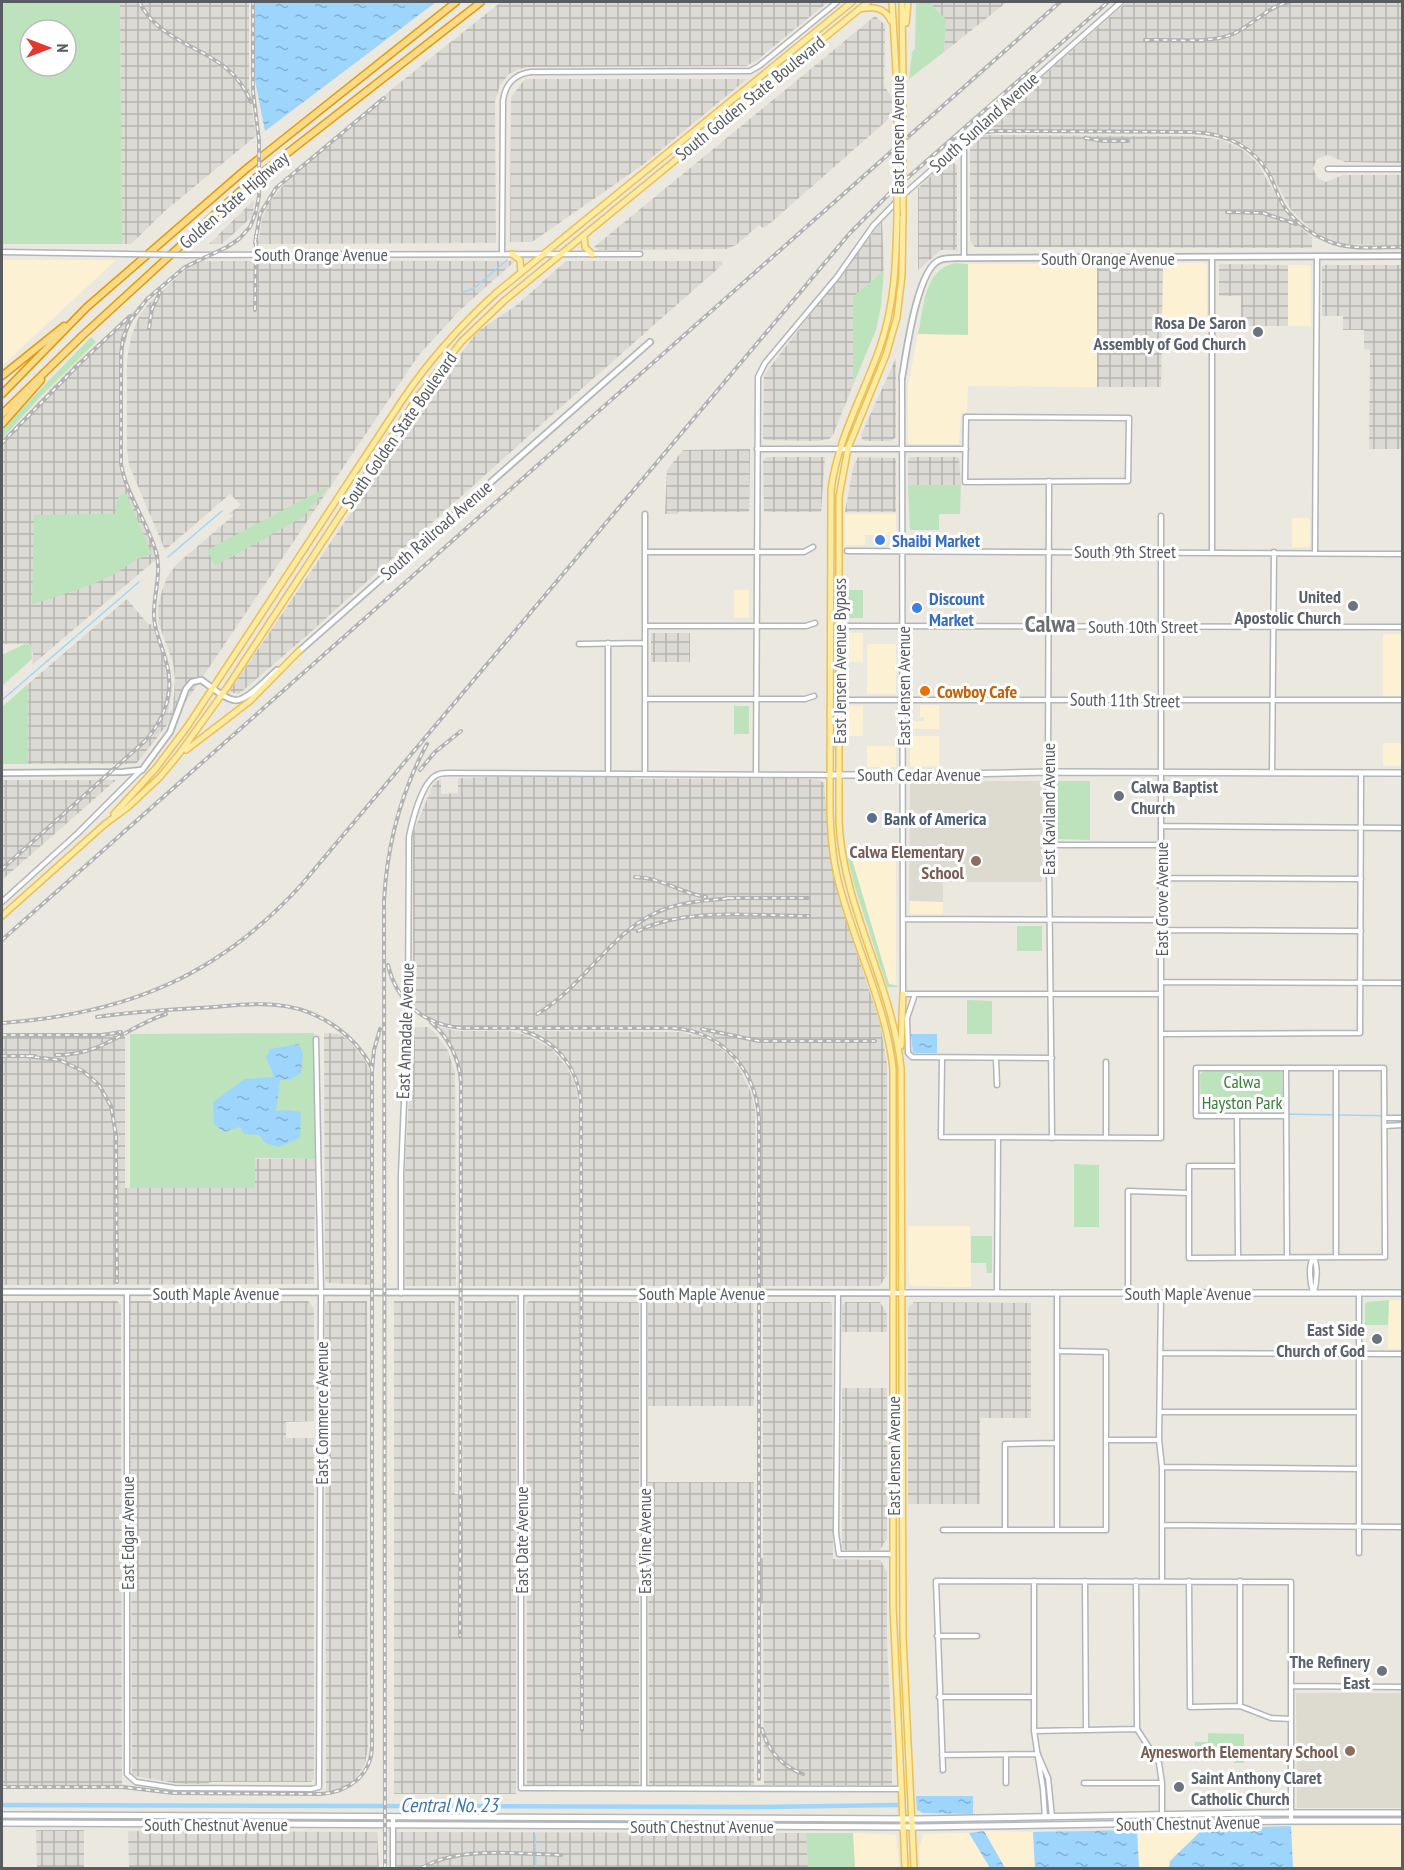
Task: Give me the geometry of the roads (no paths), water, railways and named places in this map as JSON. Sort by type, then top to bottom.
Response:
[{"type":"highway","name":"Golden State Highway","points":[[2,394],[87,307],[246,168],[456,2]]},
{"type":"highway","name":"Golden State Highway","points":[[2,414],[82,336],[249,183],[481,2]]},
{"type":"highway","points":[[2,376],[87,307]]},
{"type":"highway","points":[[2,424],[82,336]]},
{"type":"main road","name":"South Golden State Boulevard","points":[[2,916],[149,788],[179,754],[414,383],[461,326],[521,273],[852,2]]},
{"type":"main road","name":"South Golden State Boulevard","points":[[105,824],[165,757],[217,691],[432,376],[484,319],[868,2]]},
{"type":"main road","name":"East Jensen Avenue","points":[[892,2],[897,88],[896,268]]},
{"type":"main road","name":"East Jensen Avenue","points":[[902,2],[903,267]]},
{"type":"main road","points":[[903,61],[908,2]]},
{"type":"main road","points":[[858,10],[870,7],[883,10],[894,26]]},
{"type":"main road","points":[[584,235],[585,247],[592,254]]},
{"type":"main road","points":[[512,254],[520,260],[521,273]]},
{"type":"main road","name":"East Jensen Avenue Bypass","points":[[900,1057],[893,1021],[843,865],[839,829],[839,510],[848,448],[889,345],[899,306],[903,267]]},
{"type":"main road","name":"East Jensen Avenue Bypass","points":[[889,1044],[837,876],[831,838],[830,507],[839,448],[880,346],[891,304],[896,268]]},
{"type":"main road","points":[[179,754],[250,701],[299,651]]},
{"type":"main road","name":"South Cedar Avenue","points":[[830,774],[1402,773]]},
{"type":"main road","points":[[900,1057],[903,994]]},
{"type":"main road","name":"East Jensen Avenue","points":[[889,1044],[893,1081],[894,1657],[905,1869]]},
{"type":"main road","name":"East Jensen Avenue","points":[[900,1057],[902,1088],[903,1637],[914,1869]]},
{"type":"main road","name":"South Maple Avenue","points":[[903,1293],[1402,1293]]},
{"type":"main road","name":"South Chestnut Avenue","points":[[2,1815],[912,1819],[1402,1813]]},
{"type":"main road","points":[[127,1816],[127,1824]]},
{"type":"main road","points":[[814,1827],[821,1822],[854,1819]]},
{"type":"main road","name":"South Chestnut Avenue","points":[[2,1823],[912,1827],[1402,1821]]},
{"type":"street","points":[[502,254],[502,100],[511,81],[523,73],[531,72],[750,71],[837,2]]},
{"type":"street","name":"South Sunland Avenue","points":[[757,449],[758,377],[765,363],[837,277],[884,214],[1121,2]]},
{"type":"street","points":[[964,141],[964,258]]},
{"type":"street","points":[[1328,169],[1402,169]]},
{"type":"street","name":"South Orange Avenue","points":[[2,252],[186,255],[640,254]]},
{"type":"street","name":"South Orange Avenue","points":[[902,378],[921,286],[929,268],[940,260],[1402,256]]},
{"type":"street","points":[[1315,552],[1317,257]]},
{"type":"street","points":[[1212,258],[1212,552]]},
{"type":"street","name":"South Railroad Avenue","points":[[217,691],[233,700],[243,699],[650,342]]},
{"type":"street","name":"East Jensen Avenue","points":[[902,378],[903,994]]},
{"type":"street","points":[[966,417],[1129,417],[1128,481],[965,482],[966,449],[966,417]]},
{"type":"street","points":[[756,773],[757,449],[966,449]]},
{"type":"street","name":"East Kaviland Avenue","points":[[1049,481],[1049,994],[1052,1138]]},
{"type":"street","points":[[645,514],[645,773]]},
{"type":"street","name":"East Grove Avenue","points":[[1106,1138],[1161,1138],[1161,516]]},
{"type":"street","points":[[645,552],[804,552],[813,547]]},
{"type":"street","name":"South 9th Street","points":[[848,550],[1402,554]]},
{"type":"street","points":[[1272,774],[1274,552]]},
{"type":"street","points":[[645,626],[807,626],[815,623]]},
{"type":"street","name":"South 10th Street","points":[[848,626],[1402,627]]},
{"type":"street","points":[[608,643],[608,772]]},
{"type":"street","points":[[579,644],[645,643]]},
{"type":"street","points":[[2,902],[142,770],[172,728],[189,685],[198,680],[217,691]]},
{"type":"street","points":[[645,699],[805,699],[814,696]]},
{"type":"street","name":"South 11th Street","points":[[848,700],[1402,700]]},
{"type":"street","points":[[2,773],[142,770]]},
{"type":"street","name":"South Cedar Avenue","points":[[435,775],[608,772],[830,774]]},
{"type":"street","points":[[1161,1034],[1360,1033],[1362,982],[1361,773]]},
{"type":"street","name":"East Annadale Avenue","points":[[401,1293],[401,1175],[408,1003],[409,837],[426,786],[435,775]]},
{"type":"street","points":[[1161,826],[1402,828]]},
{"type":"street","points":[[1049,845],[1161,845]]},
{"type":"street","points":[[1161,878],[1361,879]]},
{"type":"street","points":[[903,919],[1161,920]]},
{"type":"street","points":[[1161,930],[1361,931]]},
{"type":"street","points":[[1161,982],[1402,983]]},
{"type":"street","points":[[903,994],[1161,994]]},
{"type":"street","points":[[915,994],[908,1012],[906,1036],[908,1053],[914,1058],[1052,1058]]},
{"type":"street","name":"East Commerce Avenue","points":[[316,1039],[321,1293],[319,1787]]},
{"type":"street","points":[[942,1058],[941,1137],[1106,1138],[1106,1062]]},
{"type":"street","points":[[996,1059],[997,1084]]},
{"type":"street","points":[[1237,1166],[1190,1166],[1189,1258],[1385,1257],[1384,1068],[1196,1068],[1196,1116],[1286,1116]]},
{"type":"street","points":[[1286,1068],[1287,1257]]},
{"type":"street","points":[[1336,1068],[1336,1257]]},
{"type":"street","points":[[1237,1116],[1238,1258]]},
{"type":"street","points":[[1385,1118],[1402,1118]]},
{"type":"street","points":[[1385,1126],[1402,1125]]},
{"type":"street","points":[[997,1293],[998,1138]]},
{"type":"street","points":[[1128,1293],[1128,1191],[1189,1193]]},
{"type":"street","points":[[1313,1292],[1311,1262],[1314,1257]]},
{"type":"street","name":"South Maple Avenue","points":[[2,1292],[903,1293]]},
{"type":"street","name":"East Edgar Avenue","points":[[127,1293],[127,1774],[136,1782],[175,1788],[311,1789],[319,1787]]},
{"type":"street","name":"East Date Avenue","points":[[521,1293],[521,1788],[644,1788]]},
{"type":"street","name":"East Vine Avenue","points":[[644,1293],[644,1788]]},
{"type":"street","points":[[838,1293],[837,1533],[839,1554],[893,1554]]},
{"type":"street","points":[[1161,1293],[1159,1440],[1162,1467],[1162,1581]]},
{"type":"street","points":[[1359,1293],[1359,1553]]},
{"type":"street","points":[[1057,1294],[1057,1529]]},
{"type":"street","points":[[943,1530],[1106,1530],[1106,1352],[1057,1351]]},
{"type":"street","points":[[1161,1353],[1402,1354]]},
{"type":"street","points":[[1160,1412],[1359,1412]]},
{"type":"street","points":[[1107,1440],[1159,1440]]},
{"type":"street","points":[[1005,1530],[1005,1444],[1057,1443]]},
{"type":"street","points":[[1162,1467],[1359,1468]]},
{"type":"street","points":[[1162,1526],[1402,1527]]},
{"type":"street","points":[[942,1770],[936,1581],[1291,1582],[1292,1821]]},
{"type":"street","points":[[1034,1581],[1034,1731],[1045,1817]]},
{"type":"street","points":[[1085,1581],[1086,1730]]},
{"type":"street","points":[[1136,1581],[1137,1729],[1159,1762],[1162,1783],[1162,1823]]},
{"type":"street","points":[[1189,1581],[1190,1707],[1240,1706],[1271,1718],[1291,1719]]},
{"type":"street","points":[[1240,1581],[1240,1706]]},
{"type":"street","points":[[937,1636],[977,1636]]},
{"type":"street","points":[[1291,1686],[1402,1687]]},
{"type":"street","points":[[939,1697],[1034,1697]]},
{"type":"street","points":[[1034,1731],[1137,1729]]},
{"type":"street","points":[[942,1755],[1038,1754]]},
{"type":"street","points":[[1038,1754],[1048,1778],[1052,1817]]},
{"type":"street","points":[[1006,1755],[1006,1783]]},
{"type":"street","points":[[1084,1783],[1162,1783]]},
{"type":"street","points":[[644,1788],[901,1790]]},
{"type":"street","points":[[393,1817],[393,1869]]},
{"type":"water","points":[[255,2],[436,2],[265,131],[255,80]]},
{"type":"water","points":[[911,1034],[937,1034],[937,1053],[913,1053]]},
{"type":"water","points":[[299,1044],[303,1054],[301,1073],[291,1079],[280,1080],[276,1111],[301,1112],[300,1138],[279,1147],[265,1143],[259,1135],[244,1134],[240,1127],[224,1132],[214,1124],[213,1102],[245,1079],[274,1077],[266,1057],[270,1049]]},
{"type":"water","points":[[916,1796],[973,1796],[973,1814],[923,1813],[917,1810]]},
{"type":"water","points":[[1291,1826],[1293,1868],[1169,1868],[1170,1861],[1203,1829]]},
{"type":"water","points":[[1137,1830],[1139,1868],[1035,1868],[1033,1832]]},
{"type":"water","points":[[984,1831],[1005,1868],[990,1868],[969,1833]]},
{"type":"waterway","points":[[463,292],[473,289],[507,260]]},
{"type":"waterway","points":[[168,557],[222,511]]},
{"type":"waterway","points":[[2,700],[139,582]]},
{"type":"waterway","points":[[1280,1114],[1402,1116]]},
{"type":"waterway","name":"Central No. 23","points":[[2,1805],[762,1807],[897,1805]]},
{"type":"waterway","points":[[535,1836],[536,1868]]},
{"type":"railway","points":[[139,2],[151,19],[165,31],[227,69],[240,83],[251,102]]},
{"type":"railway","points":[[2,869],[145,741],[163,714],[169,694],[169,672],[154,617],[158,575],[157,558],[151,538],[127,486],[121,464],[121,354],[123,338],[130,321],[147,299],[185,267],[239,239],[250,227],[256,212],[259,196],[259,140],[253,91],[253,2]]},
{"type":"railway","points":[[2,940],[1060,2]]},
{"type":"railway","points":[[2,1023],[89,1011],[129,1000],[167,985],[237,944],[270,916],[302,884],[850,233],[890,193],[1108,2]]},
{"type":"railway","points":[[1145,40],[1202,40],[1224,37],[1240,30],[1281,4],[1289,2]]},
{"type":"railway","points":[[255,243],[260,214],[276,188],[384,98]]},
{"type":"railway","points":[[955,141],[973,134],[995,131],[1191,132],[1215,135],[1236,142],[1254,155],[1269,174],[1285,208],[1300,224],[1319,237],[1350,247],[1402,247]]},
{"type":"railway","points":[[1085,138],[1128,141]]},
{"type":"railway","points":[[1227,212],[1263,213],[1296,224]]},
{"type":"railway","points":[[255,310],[256,235]]},
{"type":"railway","points":[[149,328],[152,309],[160,292]]},
{"type":"railway","points":[[2,443],[79,364],[130,316]]},
{"type":"railway","points":[[420,770],[435,752],[461,731]]},
{"type":"railway","points":[[385,1868],[384,901],[388,860],[396,820],[409,782],[427,744]]},
{"type":"railway","points":[[635,877],[654,880],[706,897]]},
{"type":"railway","points":[[727,898],[808,898]]},
{"type":"railway","points":[[537,1014],[570,988],[629,929],[646,918],[682,904],[734,898]]},
{"type":"railway","points":[[638,931],[657,923],[699,916],[722,914],[809,916]]},
{"type":"railway","points":[[388,965],[392,978],[405,1000],[424,1017],[448,1026],[462,1028],[672,1028],[690,1031],[721,1045],[734,1056],[752,1085],[759,1120],[759,1779]]},
{"type":"railway","points":[[97,1017],[246,1004],[291,1007],[319,1017],[344,1033],[364,1055],[372,1068]]},
{"type":"railway","points":[[56,1055],[88,1051],[166,1014]]},
{"type":"railway","points":[[431,1022],[452,1049],[461,1082],[460,1636]]},
{"type":"railway","points":[[2,1787],[123,1787],[173,1793],[321,1794],[349,1786],[363,1774],[368,1766],[372,1747],[372,1070],[374,1050],[380,1029]]},
{"type":"railway","points":[[702,1029],[759,1041],[875,1041]]},
{"type":"railway","points":[[523,1031],[546,1042],[564,1058],[575,1078],[581,1103],[582,1730]]},
{"type":"railway","points":[[2,1035],[102,1035],[121,1032]]},
{"type":"railway","points":[[2,1056],[35,1056]]},
{"type":"railway","points":[[26,1056],[59,1060],[83,1071],[99,1085],[111,1106],[116,1135],[117,1282]]},
{"type":"railway","points":[[762,1729],[777,1757],[789,1767],[803,1774]]},
{"type":"railway","points":[[422,1868],[436,1861],[471,1854],[561,1855]]},
{"type":"place","name":"Rosa De Saron Assembly of God Church","points":[[1258,332]]},
{"type":"place","name":"Shaibi Market","points":[[880,540]]},
{"type":"place","name":"United Apostolic Church","points":[[1353,606]]},
{"type":"place","name":"Discount Market","points":[[917,608]]},
{"type":"place","name":"Cowboy Cafe","points":[[925,691]]},
{"type":"place","name":"Calwa Baptist Church","points":[[1119,796]]},
{"type":"place","name":"Bank of America","points":[[872,818]]},
{"type":"place","name":"Calwa Elementary School","points":[[976,861]]},
{"type":"place","name":"East Side Church of God","points":[[1377,1339]]},
{"type":"place","name":"The Refinery East","points":[[1382,1671]]},
{"type":"place","name":"Aynesworth Elementary School","points":[[1350,1751]]},
{"type":"place","name":"Saint Anthony Claret Catholic Church","points":[[1179,1787]]},
{"type":"district","name":"Calwa","points":[[1050,623]]},
{"type":"park label","name":"Calwa Hayston Park","points":[[1242,1091]]}]
